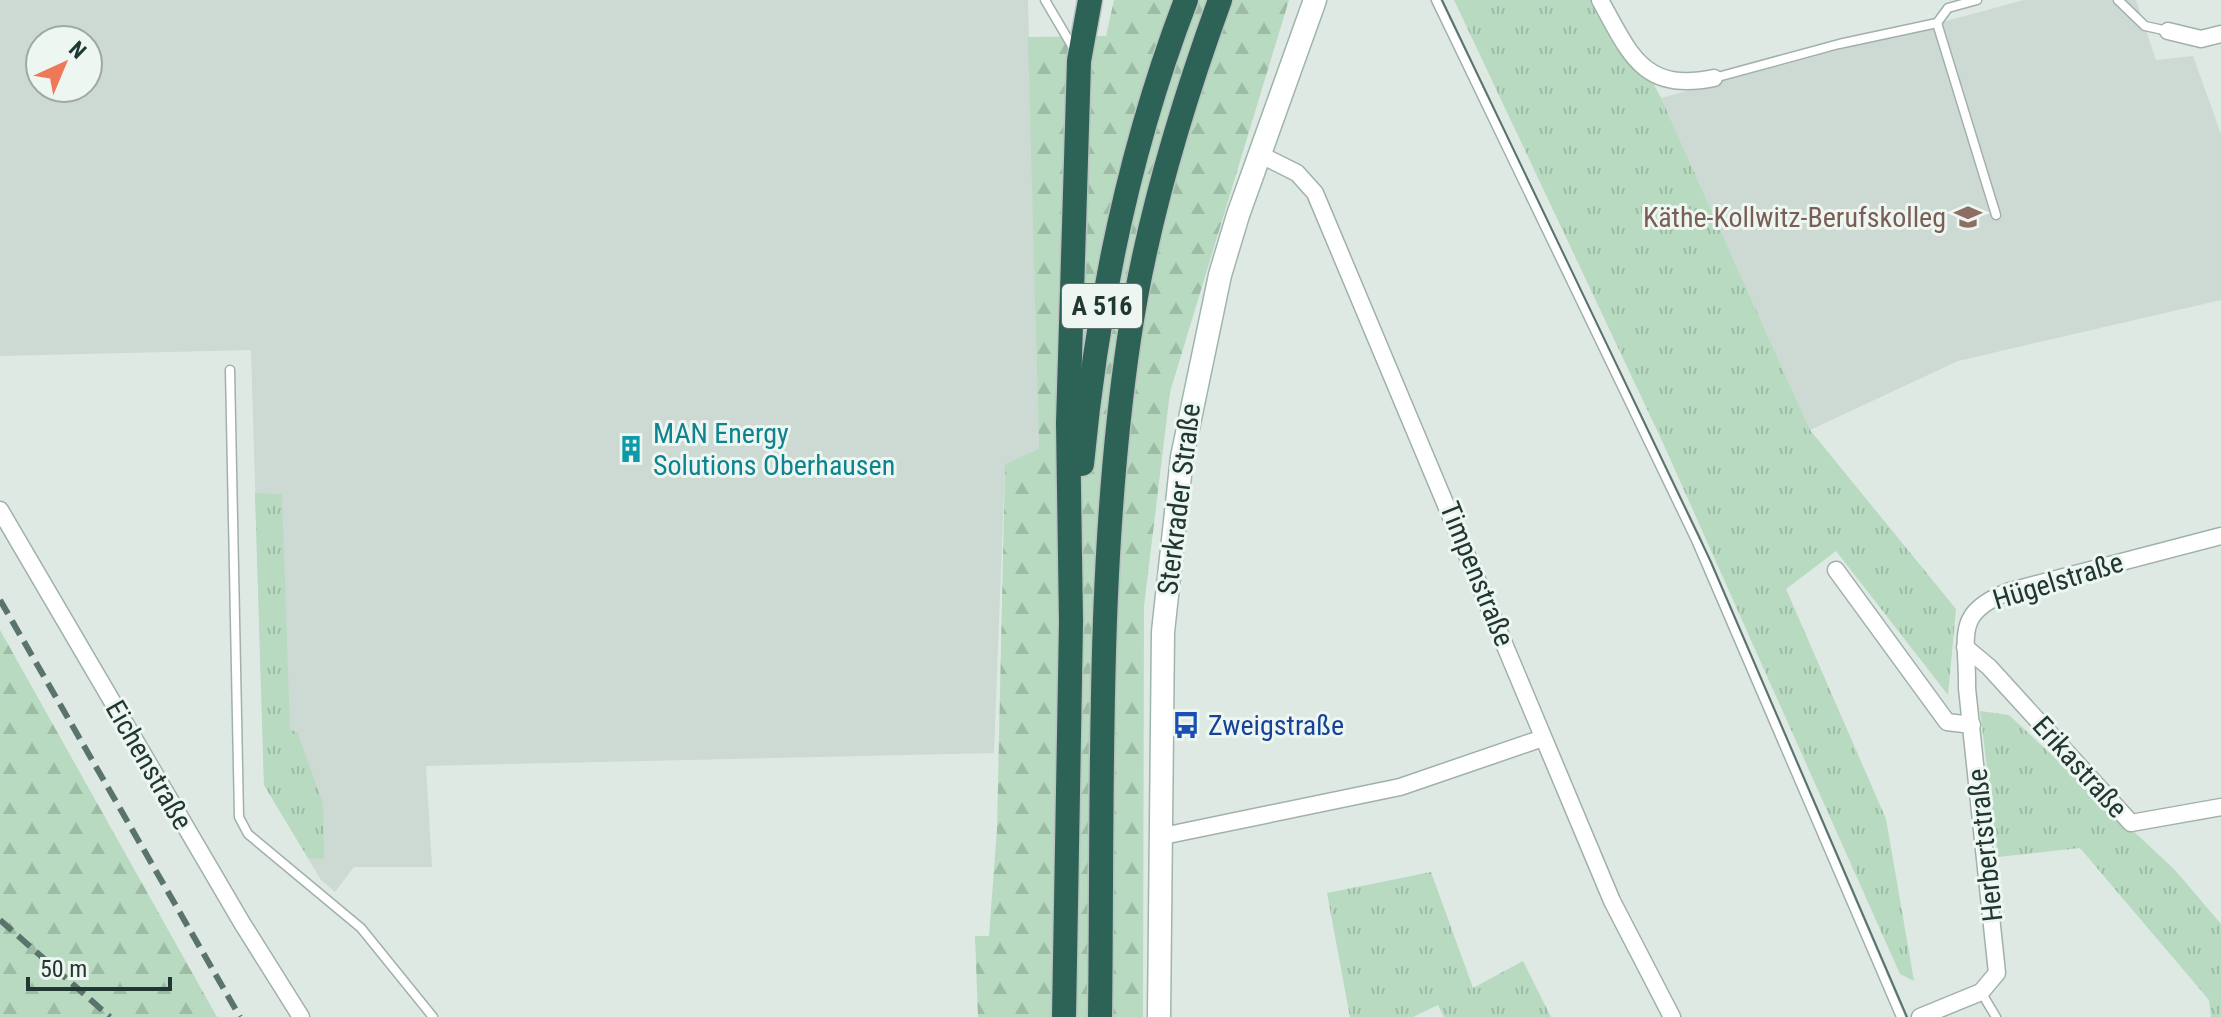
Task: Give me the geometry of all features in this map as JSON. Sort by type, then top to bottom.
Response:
[{"type":"highway","points":[[1071,622],[1068,423],[1079,61],[1090,0]]},
{"type":"highway","name":"A 516","points":[[1064,1017],[1071,622],[1084,438],[1103,299],[1130,178],[1162,62],[1186,0]]},
{"type":"highway","name":"A 516","points":[[1100,1017],[1105,611],[1112,477],[1120,407],[1130,336],[1158,196],[1193,76],[1220,0]]},
{"type":"street","name":"Sterkrader Straße","points":[[1159,1017],[1163,836],[1162,646],[1178,483],[1211,313],[1238,215],[1315,0]]},
{"type":"street","points":[[1600,0],[1629,52],[1652,75],[1690,83],[1714,78]]},
{"type":"street","points":[[2168,31],[2201,39],[2221,34]]},
{"type":"street","name":"Timpenstraße","points":[[1259,154],[1297,173],[1315,193],[1431,463],[1612,901],[1672,1017]]},
{"type":"street","name":"Eichenstraße","points":[[0,510],[242,923],[301,1017]]},
{"type":"street","name":"Hügelstraße","points":[[1967,688],[1965,647],[1969,620],[1983,601],[2079,571],[2221,536]]},
{"type":"street","points":[[1836,570],[1947,722],[1972,725]]},
{"type":"street","name":"Erikastraße","points":[[1965,647],[1989,667],[2131,823],[2221,807]]},
{"type":"street","name":"Herbertstraße","points":[[1967,688],[1998,964],[1993,982],[1981,992]]},
{"type":"street","points":[[1163,836],[1400,787],[1543,738]]},
{"type":"street","points":[[1920,1017],[1981,992]]},
{"type":"lane","points":[[1045,0],[1079,61]]},
{"type":"lane","points":[[1436,0],[1702,553],[1901,1017]]},
{"type":"lane","points":[[1714,78],[1839,44],[1937,23],[1948,8],[1977,0]]},
{"type":"lane","points":[[2118,0],[2145,26],[2168,31]]},
{"type":"lane","points":[[1937,23],[1996,215]]},
{"type":"lane","points":[[230,370],[239,817],[248,834],[361,928],[433,1017]]},
{"type":"lane","points":[[1981,992],[1996,1017]]},
{"type":"shaded area","name":"MAN Energy Solutions Oberhausen","points":[[0,0],[1028,0],[1039,450],[1005,464],[994,753],[426,766],[432,867],[354,867],[335,892],[321,880],[264,785],[251,350],[0,356]]},
{"type":"shaded area","name":"Käthe-Kollwitz-Berufskolleg","points":[[2024,0],[2136,0],[2156,60],[2193,56],[2221,134],[2221,300],[1958,361],[1810,430],[1661,98]]},
{"type":"green space","points":[[1114,0],[1289,0],[1170,392],[1144,606],[1143,1017],[978,1017],[975,936],[989,936],[997,829],[1005,464],[1039,449],[1028,37],[1106,36]]},
{"type":"green space","points":[[1454,0],[1610,0],[1661,98],[1810,430],[1956,609],[1948,695],[1836,551],[1786,589],[1886,819],[1914,981],[1900,974],[1663,443]]},
{"type":"green space","points":[[255,493],[282,494],[290,730],[297,732],[323,803],[324,859],[308,858],[264,785]]},
{"type":"green space","points":[[0,630],[217,1017],[0,1017]]},
{"type":"green space","points":[[1980,711],[2009,715],[2175,870],[2221,924],[2221,1017],[2211,1017],[2209,1000],[2080,848],[1998,857]]},
{"type":"green space","points":[[1431,872],[1473,988],[1523,961],[1551,1017],[1444,1017],[1438,1005],[1413,1017],[1350,1017],[1327,893]]},
{"type":"tram line","points":[[1442,0],[1711,562],[1907,1017]]},
{"type":"railway","points":[[0,600],[240,1017]]},
{"type":"railway","points":[[0,920],[110,1017]]},
{"type":"place","name":"Käthe-Kollwitz-Berufskolleg","points":[[1968,217]]},
{"type":"place","name":"MAN Energy Solutions Oberhausen","points":[[631,449]]},
{"type":"place","name":"Zweigstraße","points":[[1186,725]]}]
